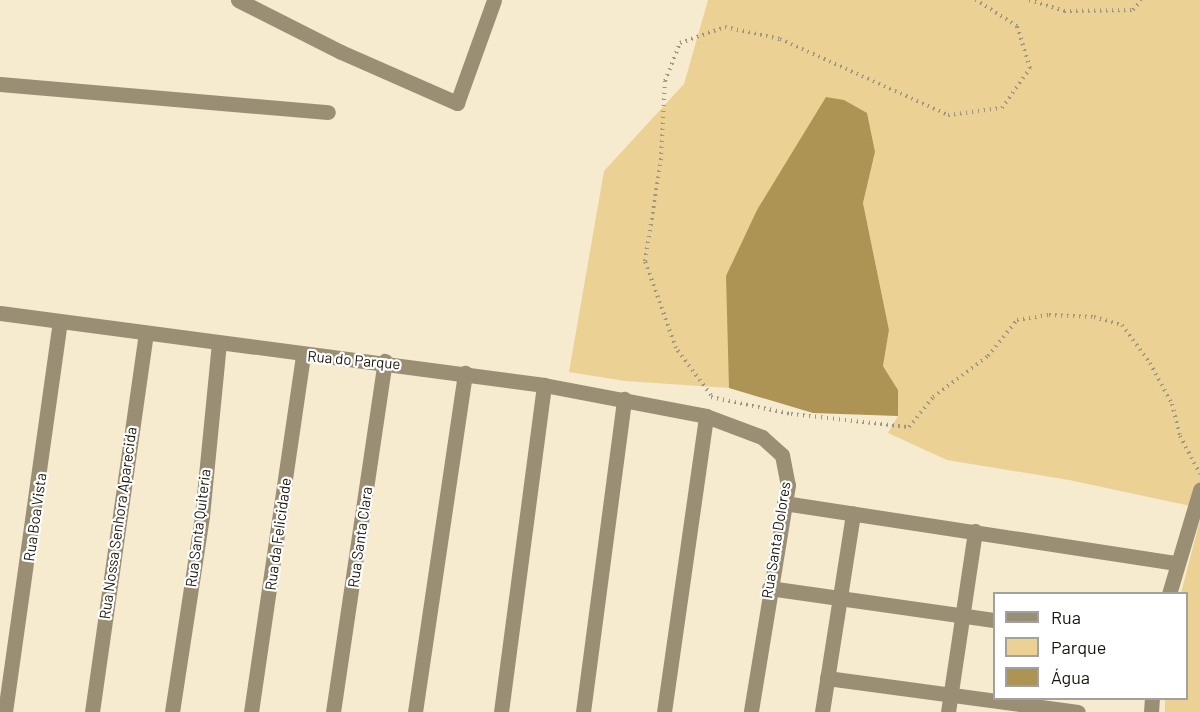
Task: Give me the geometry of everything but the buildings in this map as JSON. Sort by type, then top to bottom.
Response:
[{"type":"street","points":[[238,0],[341,52],[457,103],[494,0]]},
{"type":"street","points":[[0,84],[328,112]]},
{"type":"street","name":"Rua do Parque","points":[[0,313],[303,355],[385,361],[544,385],[706,416]]},
{"type":"street","name":"Rua Boa Vista","points":[[5,712],[60,322]]},
{"type":"street","name":"Rua Nossa Senhora Aparecida","points":[[92,712],[146,333]]},
{"type":"street","name":"Rua Santa Quiteria","points":[[171,712],[202,516],[219,343]]},
{"type":"street","name":"Rua da Felicidade","points":[[251,712],[303,355]]},
{"type":"street","name":"Rua Santa Clara","points":[[333,712],[385,361]]},
{"type":"street","points":[[415,712],[465,373]]},
{"type":"street","points":[[501,712],[544,385]]},
{"type":"street","points":[[583,712],[624,399]]},
{"type":"street","points":[[664,712],[706,416]]},
{"type":"street","name":"Rua Santa Dolores","points":[[706,416],[732,423],[772,443],[782,455],[788,484],[769,588],[751,712]]},
{"type":"street","points":[[1169,592],[1200,490]]},
{"type":"street","points":[[784,504],[1176,563]]},
{"type":"street","points":[[822,712],[842,599],[853,513]]},
{"type":"street","points":[[948,712],[965,615],[975,531]]},
{"type":"street","points":[[769,588],[993,620]]},
{"type":"street","points":[[827,678],[993,699]]},
{"type":"street","points":[[997,700],[1078,712]]},
{"type":"path","points":[[976,0],[1017,26],[1030,68],[1002,108],[948,115],[780,39],[726,27],[680,43],[664,81],[661,160],[645,261],[676,348],[711,395],[790,414],[909,427],[933,397],[988,356],[1017,320],[1048,315],[1094,316],[1122,326],[1150,363],[1173,404],[1180,436],[1200,474]]},
{"type":"path","points":[[1029,0],[1064,11],[1133,10],[1141,0]]},
{"type":"path","points":[[706,416],[711,395]]},
{"type":"green space","points":[[708,0],[1200,0],[1200,508],[1069,480],[947,460],[888,433],[898,416],[898,390],[883,366],[889,330],[863,203],[875,152],[730,336],[729,388],[625,381],[569,372],[604,171],[684,84]]},
{"type":"green space","points":[[1200,520],[1200,712],[1165,712],[1165,700],[1188,700],[1188,592],[1181,592]]},
{"type":"water","points":[[826,97],[844,100],[867,113],[875,152],[863,203],[889,330],[883,366],[898,390],[898,416],[813,413],[729,388],[726,276],[757,210]]}]
